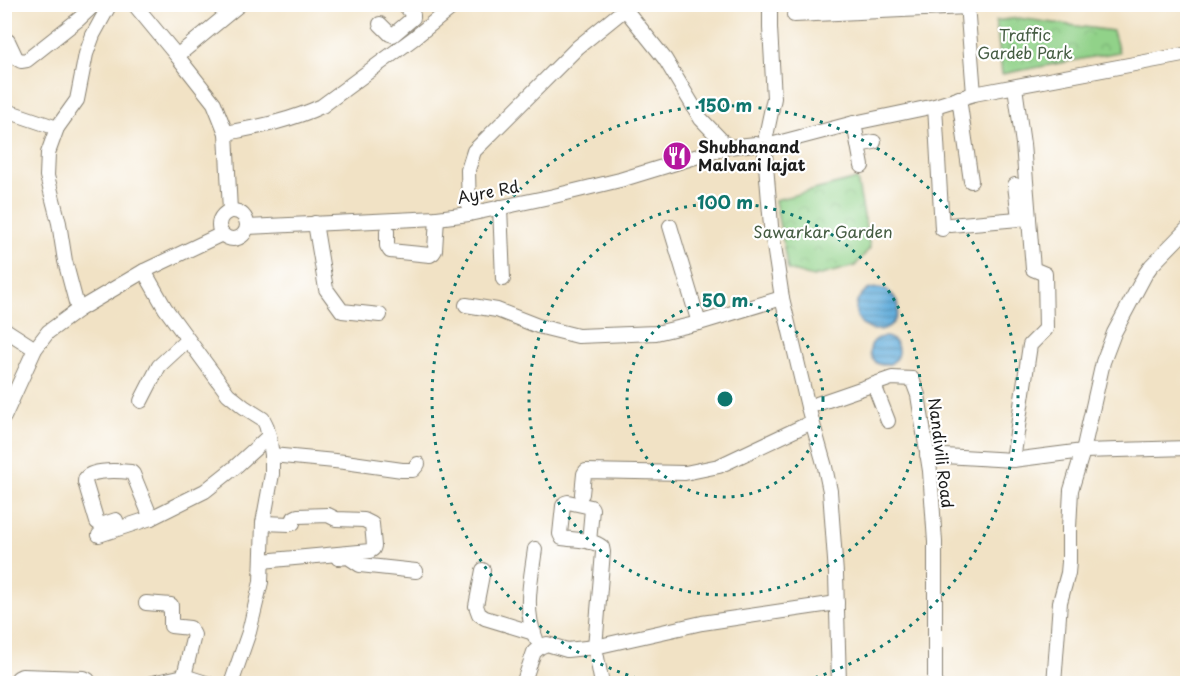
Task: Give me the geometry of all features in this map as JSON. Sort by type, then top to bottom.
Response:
[{"type":"street","points":[[8,41],[16,58],[21,61],[27,60],[79,20],[94,4]]},
{"type":"street","points":[[78,310],[64,261],[59,223],[47,176],[48,153],[57,128],[77,100],[86,54],[93,35],[110,4]]},
{"type":"street","points":[[134,4],[214,104],[226,133],[230,211]]},
{"type":"street","points":[[177,56],[240,4]]},
{"type":"street","points":[[380,24],[392,35],[404,26],[413,16],[404,4]]},
{"type":"street","points":[[226,133],[263,127],[322,106],[456,4]]},
{"type":"street","points":[[770,4],[774,98],[765,144],[771,226],[782,298],[830,491],[839,684]]},
{"type":"street","points":[[794,15],[967,6],[974,94]]},
{"type":"street","points":[[469,214],[468,170],[474,151],[578,47],[623,7],[665,59],[701,120],[728,147]]},
{"type":"street","points":[[404,26],[414,38]]},
{"type":"street","name":"Ayre Rd","points":[[247,227],[437,218],[469,214],[620,180],[728,147],[765,144],[935,106],[974,94],[1188,54]]},
{"type":"street","points":[[1015,87],[1023,144],[1024,218]]},
{"type":"street","points":[[959,98],[971,181]]},
{"type":"street","points":[[935,106],[946,227],[1024,218]]},
{"type":"street","points":[[4,110],[57,128]]},
{"type":"street","points":[[854,123],[862,166]]},
{"type":"street","points":[[858,146],[874,142]]},
{"type":"street","points":[[1012,460],[1030,345],[1046,329],[1046,274],[1033,269],[1016,185]]},
{"type":"street","points":[[500,207],[503,279]]},
{"type":"street","points":[[230,211],[242,214],[247,227],[243,235],[235,239],[226,237],[220,230],[220,220],[225,213],[230,211]]},
{"type":"street","points":[[387,231],[387,246],[390,251],[430,255],[435,250],[437,218]]},
{"type":"street","points":[[315,223],[326,289],[331,297],[342,311],[380,315]]},
{"type":"street","points":[[670,226],[699,322]]},
{"type":"street","points":[[1054,684],[1060,602],[1068,573],[1071,490],[1083,451],[1103,362],[1114,333],[1150,266],[1188,228]]},
{"type":"street","points":[[4,417],[11,387],[48,332],[78,310],[144,272],[222,234]]},
{"type":"street","points":[[144,272],[187,340],[228,394],[263,419],[269,435],[272,474],[263,523],[261,582],[249,632],[231,684]]},
{"type":"street","points":[[466,305],[497,310],[538,326],[578,336],[656,333],[782,298]]},
{"type":"street","points":[[4,329],[35,349]]},
{"type":"street","points":[[141,401],[159,366],[187,340]]},
{"type":"street","name":"Nandivili Road","points":[[808,407],[892,378],[912,379],[918,395],[930,471],[935,542],[935,684]]},
{"type":"street","points":[[874,385],[888,421]]},
{"type":"street","points":[[582,494],[586,471],[685,473],[719,466],[812,422]]},
{"type":"street","points":[[99,535],[205,491],[269,435]]},
{"type":"street","points":[[927,454],[1012,460],[1083,451],[1188,448]]},
{"type":"street","points":[[272,455],[402,470],[413,470],[418,464]]},
{"type":"street","points":[[106,471],[130,472],[133,474],[149,514],[99,524],[85,479],[92,474],[106,471]]},
{"type":"street","points":[[262,566],[370,551],[374,546],[372,524],[364,520],[336,519],[328,514],[298,516],[290,524],[263,523]]},
{"type":"street","points":[[589,542],[600,544],[603,552],[595,647],[602,684]]},
{"type":"street","points":[[535,549],[529,611],[534,633],[540,646]]},
{"type":"street","points":[[262,566],[348,557],[360,565],[416,571]]},
{"type":"street","points":[[483,570],[476,606],[479,614],[485,618],[534,633]]},
{"type":"street","points":[[146,603],[171,605],[171,626],[190,627],[193,630],[194,635],[184,676]]},
{"type":"street","points":[[523,684],[534,652],[540,646],[547,644],[567,650],[595,647],[702,623],[837,603]]},
{"type":"street","points":[[16,684],[18,678],[22,676],[84,678],[90,684]]},
{"type":"street","points":[[148,684],[184,676],[209,684]]},
{"type":"green space","name":"Traffic Gardeb Park","points":[[1018,18],[1113,31],[1119,52],[1002,74],[996,21]]},
{"type":"green space","name":"Sawarkar Garden","points":[[857,179],[870,248],[855,266],[813,277],[788,270],[775,200]]},
{"type":"water","points":[[877,288],[892,294],[898,309],[892,324],[877,330],[862,324],[856,309],[862,294]]},
{"type":"water","points":[[884,337],[894,341],[898,351],[894,361],[884,365],[874,361],[870,351],[874,341]]},
{"type":"place","name":"Shubhanand Malvani lajat","points":[[677,156]]}]
